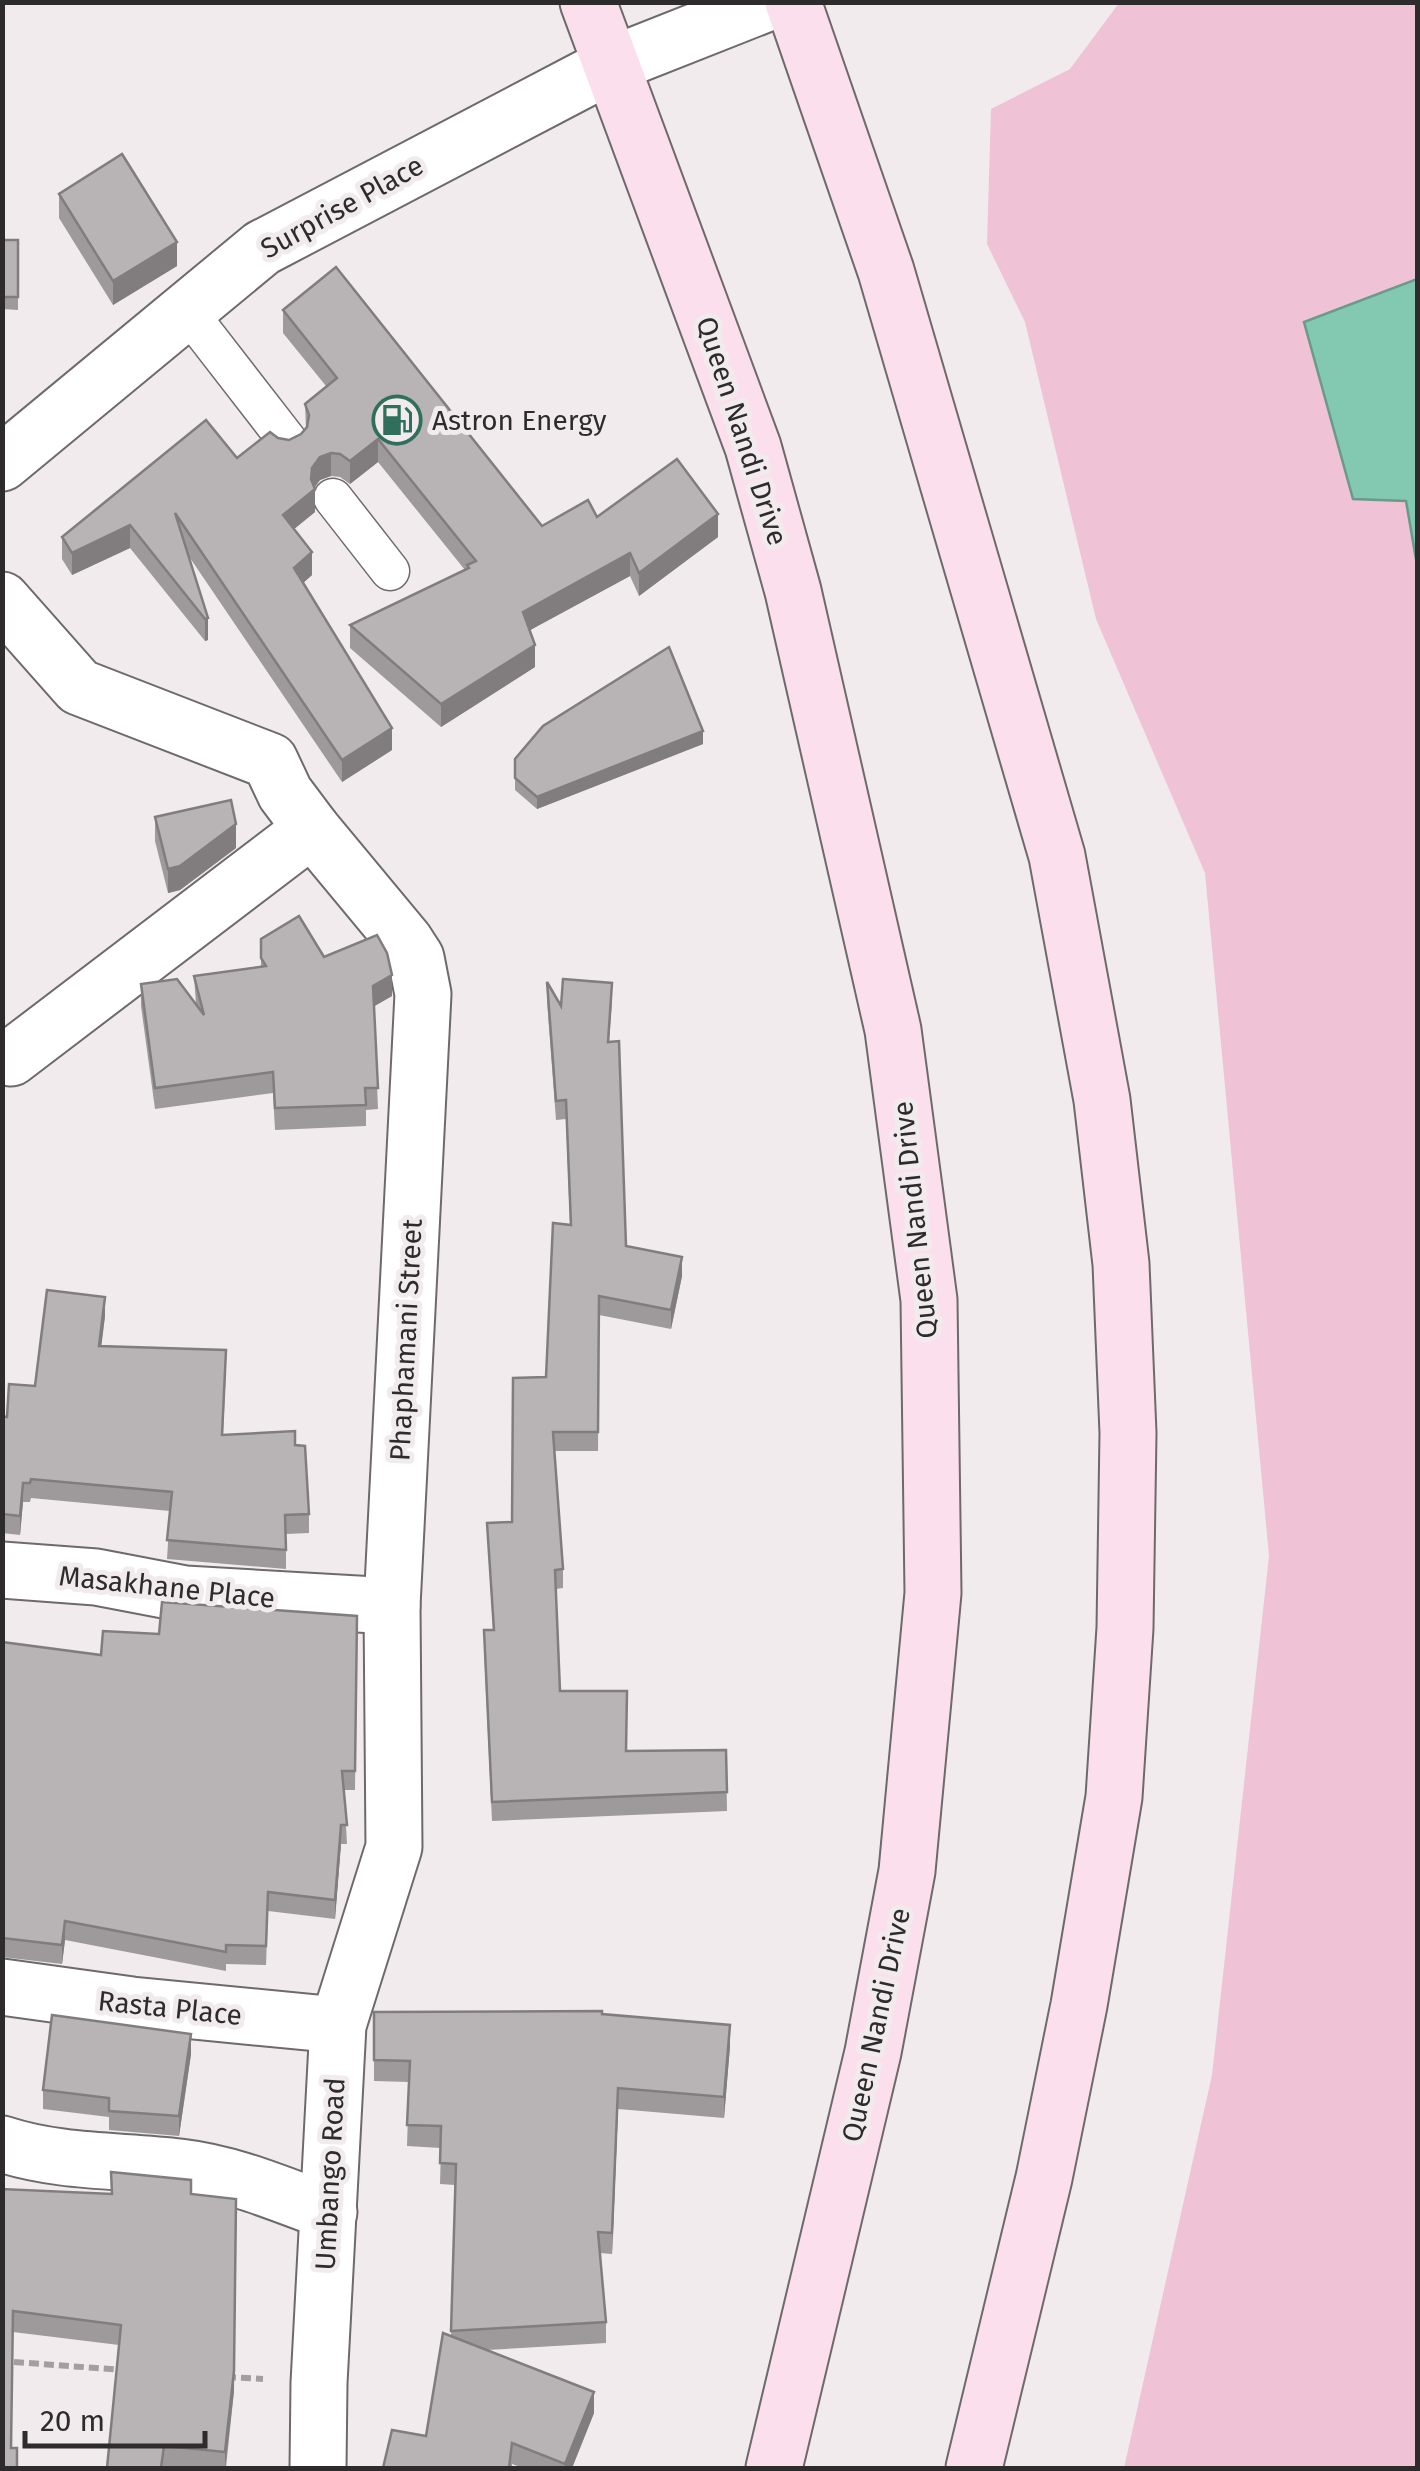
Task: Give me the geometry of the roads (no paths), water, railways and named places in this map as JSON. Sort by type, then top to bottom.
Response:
[{"type":"main road","name":"Queen Nandi Drive","points":[[588,2],[753,447],[792,591],[893,1030],[929,1300],[933,1593],[907,1872],[873,2052],[774,2468]]},
{"type":"main road","points":[[793,2],[886,271],[1057,856],[1102,1100],[1121,1264],[1128,1434],[1125,1628],[1114,1797],[1080,2004],[1044,2178],[974,2468]]},
{"type":"street","name":"Surprise Place","points":[[2,463],[262,248],[613,64],[770,2]]},
{"type":"street","name":"Phaphamani Street","points":[[2,600],[79,687],[270,761],[286,793],[312,829],[416,958],[423,994],[392,1606],[394,1847],[383,1887]]},
{"type":"street","points":[[11,1058],[312,829]]},
{"type":"street","name":"Masakhane Place","points":[[2,1570],[96,1577],[185,1594],[392,1606]]},
{"type":"street","name":"Umbango Road","points":[[318,2468],[338,2024],[383,1887]]},
{"type":"street","name":"Rasta Place","points":[[2,1987],[132,2005],[338,2024]]},
{"type":"street","points":[[2,2144],[52,2157],[183,2167],[247,2181],[328,2212]]},
{"type":"lane","points":[[187,311],[287,440]]},
{"type":"lane","points":[[333,498],[390,571]]},
{"type":"place","name":"Astron Energy","points":[[397,420]]}]
